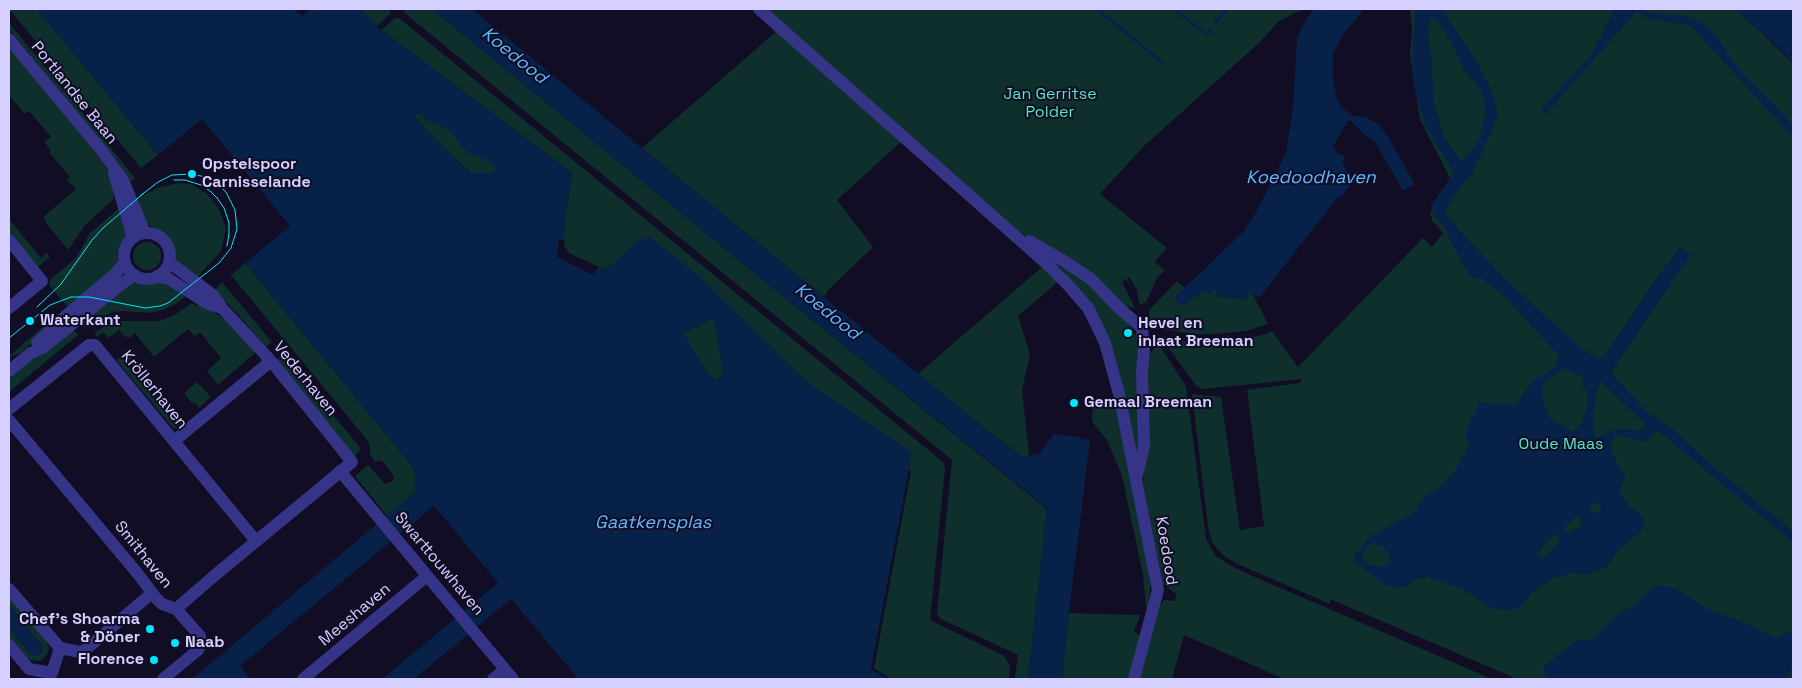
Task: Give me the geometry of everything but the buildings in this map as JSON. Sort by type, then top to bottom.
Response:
[{"type":"street","name":"Koedood","points":[[759,9],[1015,235],[1069,286],[1088,308],[1105,343],[1119,394],[1158,590],[1134,679]]},
{"type":"street","name":"Portlandse Baan","points":[[9,38],[103,152],[123,180],[145,233]]},
{"type":"street","name":"Portlandse Baan","points":[[113,168],[115,182],[133,238]]},
{"type":"street","points":[[145,233],[159,236],[165,241],[168,248],[169,262],[166,268],[157,276],[146,278],[135,275],[125,262],[125,249],[133,238],[145,233]]},
{"type":"street","points":[[1015,235],[1050,252],[1091,280],[1142,328],[1144,351],[1142,372],[1144,446],[1137,478]]},
{"type":"street","points":[[9,240],[42,281],[9,308]]},
{"type":"street","points":[[31,353],[38,341],[116,273],[125,262]]},
{"type":"street","name":"Vederhaven","points":[[169,262],[213,295],[352,462],[340,471]]},
{"type":"street","points":[[9,371],[31,353],[44,347],[135,275]]},
{"type":"street","name":"Vederhaven","points":[[157,276],[170,279],[208,304],[222,308]]},
{"type":"street","name":"Kröllerhaven","points":[[9,409],[92,344],[97,347],[256,541]]},
{"type":"street","points":[[174,440],[270,362]]},
{"type":"street","name":"Smithaven","points":[[9,420],[152,593],[162,604],[176,609],[340,471]]},
{"type":"street","name":"Swarttouwhaven","points":[[340,471],[509,674]]},
{"type":"street","name":"Meeshaven","points":[[303,679],[428,576]]},
{"type":"street","points":[[9,589],[60,648],[80,652],[85,650],[152,593]]},
{"type":"street","points":[[163,679],[198,650],[201,644],[200,636],[176,609]]},
{"type":"street","points":[[9,645],[29,669],[52,673],[60,648]]},
{"type":"street","points":[[493,679],[509,674]]},
{"type":"green space","points":[[9,9],[37,9],[158,155],[141,168]]},
{"type":"green space","points":[[360,9],[389,9],[391,13],[377,26]]},
{"type":"green space","points":[[407,9],[432,9],[796,307],[1047,509],[1028,679],[1015,679],[1018,655],[941,619],[937,614],[952,460],[407,15],[404,12]]},
{"type":"green space","name":"Jan Gerritse Polder","points":[[766,9],[1301,9],[1279,21],[1259,43],[1144,146],[1100,194],[1167,248],[1155,262],[1165,270],[1157,278],[1146,302],[1141,305],[1138,300],[1137,290],[1129,277],[1127,278],[1131,287],[1126,279],[1122,282],[1135,308],[1124,306],[1017,230]]},
{"type":"green space","name":"Oude Maas","points":[[1410,9],[1736,9],[1793,63],[1793,679],[1517,679],[1330,599],[1330,604],[1240,565],[1224,556],[1213,544],[1209,533],[1192,394],[1221,397],[1240,530],[1264,526],[1247,390],[1300,383],[1302,379],[1202,389],[1197,387],[1165,340],[1218,343],[1241,340],[1272,331],[1298,367],[1423,238],[1432,247],[1443,233],[1432,220],[1430,213],[1450,178],[1420,120],[1410,55],[1412,32]]},
{"type":"green space","points":[[395,18],[399,18],[943,462],[945,469],[930,620],[1004,656],[1010,666],[1009,679],[888,679],[871,669],[909,470],[910,452],[808,383],[697,275],[636,242],[613,265],[598,270],[561,248],[572,173],[381,30]]},
{"type":"green space","points":[[9,23],[135,178],[130,182],[116,159],[9,29]]},
{"type":"green space","points":[[778,30],[903,140],[837,200],[873,247],[829,289],[824,297],[642,148]]},
{"type":"green space","points":[[9,47],[101,159],[108,170],[115,193],[113,195],[114,199],[85,225],[68,250],[43,217],[76,189],[67,180],[70,177],[49,152],[51,150],[44,142],[51,137],[29,111],[25,114],[9,95]]},
{"type":"green space","points":[[418,112],[431,122],[448,128],[472,155],[484,158],[497,168],[493,173],[470,173],[424,128],[414,116]]},
{"type":"green space","points":[[180,183],[193,185],[207,194],[219,209],[226,228],[221,251],[195,280],[176,262],[168,240],[146,222],[137,201],[160,187]]},
{"type":"green space","points":[[119,208],[127,234],[118,256],[118,263],[69,309],[50,286],[49,282],[76,258],[90,233]]},
{"type":"green space","points":[[9,219],[41,258],[47,253],[49,256],[36,268],[9,234]]},
{"type":"green space","points":[[147,242],[157,246],[161,256],[157,266],[147,270],[137,266],[133,256],[137,246]]},
{"type":"green space","points":[[1038,249],[1078,274],[1115,309],[1137,337],[1139,345],[1140,445],[1137,457],[1108,341]]},
{"type":"green space","points":[[245,263],[413,467],[415,473],[415,492],[387,516],[355,476],[368,465],[385,484],[393,481],[394,476],[380,460],[375,462],[370,454],[368,441],[231,275]]},
{"type":"green space","points":[[1043,266],[1059,281],[1018,316],[1030,354],[1022,390],[1029,455],[1023,457],[918,374]]},
{"type":"green space","points":[[1177,281],[1185,288],[1174,298],[1216,289],[1218,297],[1247,299],[1248,292],[1253,295],[1268,324],[1246,331],[1215,334],[1157,329],[1149,320],[1149,310]]},
{"type":"green space","points":[[162,282],[187,295],[176,304],[163,310],[149,313],[113,312],[101,317],[87,327],[84,327],[80,322],[131,283]]},
{"type":"green space","points":[[222,282],[272,342],[266,347],[233,309],[214,291]]},
{"type":"green space","points":[[199,302],[227,321],[256,352],[218,385],[207,371],[221,358],[200,332],[195,336],[188,329],[154,357],[135,333],[126,338],[119,330],[109,338],[103,332],[97,337],[94,333],[115,321],[160,321],[176,314],[192,303],[197,306]]},
{"type":"green space","points":[[59,313],[61,315],[21,353],[9,357],[9,356]]},
{"type":"green space","points":[[714,318],[723,373],[719,378],[714,379],[708,375],[683,333]]},
{"type":"green space","points":[[72,329],[78,335],[9,392],[9,378]]},
{"type":"green space","points":[[1157,346],[1161,348],[1186,386],[1206,539],[1215,555],[1241,571],[1492,679],[1284,679],[1184,635],[1172,679],[1139,679],[1159,607],[1164,600],[1175,601],[1176,594],[1163,584],[1143,483],[1146,455],[1145,376],[1150,353]]},
{"type":"green space","points":[[127,352],[132,358],[126,363],[173,420],[179,415],[184,421],[174,429],[116,360]]},
{"type":"green space","points":[[280,358],[287,360],[359,446],[360,450],[354,457],[276,361]]},
{"type":"green space","points":[[197,382],[211,397],[199,408],[194,402],[192,404],[184,393]]},
{"type":"green space","points":[[1094,398],[1106,399],[1117,405],[1151,580],[1148,608],[1146,606],[1143,575],[1122,476],[1107,440],[1093,423]]},
{"type":"green space","points":[[9,595],[46,641],[49,647],[48,653],[42,660],[30,660],[23,655],[9,638],[9,628],[31,655],[42,646],[9,605]]},
{"type":"green space","points":[[1069,613],[1140,615],[1134,631],[1141,637],[1130,679],[1062,679]]},
{"type":"water","name":"Gaatkensplas","points":[[37,9],[293,9],[303,16],[310,9],[360,9],[381,30],[572,173],[562,248],[598,270],[613,265],[636,242],[649,236],[697,275],[808,383],[911,452],[871,669],[888,679],[573,679],[576,676],[511,599],[414,679],[382,679],[498,583],[434,506],[240,666],[250,679],[192,679],[415,492],[415,473],[413,467],[245,263],[290,226],[202,119],[158,155]],"holes":[[[418,112],[431,122],[448,128],[464,149],[472,155],[484,158],[497,168],[493,173],[470,173],[424,128],[414,116]],[[714,318],[723,373],[719,378],[714,379],[708,375],[683,333]]]},
{"type":"water","points":[[432,9],[472,9],[987,430],[1023,457],[1040,453],[1052,437],[1052,434],[1090,440],[1062,679],[1028,679],[1047,508],[796,307]]},
{"type":"water","name":"Koedoodhaven","points":[[1314,9],[1364,9],[1343,35],[1333,54],[1333,80],[1336,95],[1340,105],[1353,116],[1366,117],[1378,124],[1388,136],[1413,181],[1413,185],[1403,191],[1375,142],[1363,134],[1351,121],[1348,121],[1333,146],[1337,153],[1346,157],[1342,162],[1354,182],[1340,198],[1338,197],[1260,297],[1248,292],[1247,299],[1218,297],[1215,289],[1208,295],[1204,291],[1181,306],[1174,298],[1242,233],[1255,214],[1286,153],[1293,108],[1297,39],[1303,24]]},
{"type":"water","points":[[1415,9],[1442,9],[1480,67],[1496,104],[1497,118],[1471,175],[1457,191],[1445,212],[1451,221],[1505,279],[1579,346],[1598,359],[1604,356],[1680,247],[1691,255],[1611,372],[1648,413],[1673,429],[1716,469],[1793,531],[1793,543],[1657,430],[1645,442],[1616,434],[1610,446],[1617,463],[1625,474],[1620,493],[1630,507],[1639,513],[1646,523],[1639,534],[1619,549],[1607,567],[1588,574],[1572,573],[1553,578],[1534,591],[1519,608],[1506,611],[1491,607],[1469,592],[1428,577],[1414,580],[1407,586],[1398,588],[1389,586],[1382,583],[1353,560],[1355,554],[1361,549],[1366,540],[1413,513],[1424,497],[1438,489],[1454,472],[1469,445],[1465,432],[1480,402],[1516,404],[1533,381],[1554,368],[1559,356],[1506,298],[1481,278],[1471,278],[1449,239],[1448,232],[1434,215],[1431,205],[1454,173],[1426,128],[1415,92],[1412,70]],"holes":[[[1433,17],[1438,22],[1452,42],[1458,59],[1468,75],[1482,92],[1486,111],[1479,140],[1462,162],[1444,136],[1434,103],[1428,36],[1429,24]],[[1564,368],[1583,377],[1582,387],[1587,391],[1588,404],[1583,421],[1573,432],[1552,420],[1546,412],[1542,393],[1544,382]],[[1600,381],[1646,425],[1640,430],[1615,429],[1597,438],[1593,432],[1595,398]],[[1594,502],[1600,505],[1601,509],[1598,513],[1594,514],[1590,509],[1590,505]],[[1575,517],[1578,517],[1583,522],[1581,526],[1567,533],[1564,528]],[[1557,534],[1559,537],[1558,544],[1546,556],[1541,558],[1538,555],[1539,551],[1553,535]],[[1375,544],[1383,547],[1389,554],[1391,562],[1381,566],[1369,565],[1364,561],[1362,554],[1370,545]]]},
{"type":"water","points":[[1614,9],[1643,9],[1649,13],[1683,15],[1703,23],[1717,37],[1738,68],[1793,126],[1793,138],[1691,26],[1647,18],[1637,11],[1545,115],[1541,109],[1592,54]]},
{"type":"water","points":[[1736,9],[1793,9],[1793,63],[1784,53]]},
{"type":"water","points":[[1655,585],[1675,588],[1710,610],[1740,621],[1776,638],[1793,630],[1793,667],[1785,679],[1546,678],[1543,667],[1577,640],[1592,640],[1618,614],[1637,604]]},
{"type":"water","points":[[9,605],[42,646],[42,652],[38,656],[31,655],[9,628]]},
{"type":"pier","points":[[559,240],[565,240],[564,247],[567,249],[567,252],[599,267],[593,275],[557,257]]},
{"type":"pier","points":[[909,470],[911,471],[874,668],[891,679],[888,679],[871,669]]},
{"type":"waterway","points":[[1097,9],[1164,64]]},
{"type":"waterway","points":[[1174,9],[1204,33],[1207,34],[1211,29]]},
{"type":"waterway","points":[[1215,23],[1227,9]]},
{"type":"tram line","points":[[9,338],[50,305],[71,297],[89,297],[145,308],[168,303],[219,263],[231,248],[237,229],[235,210],[226,192],[210,178],[192,174],[172,175],[158,182],[140,196]]},
{"type":"tram line","points":[[174,180],[185,180],[201,185],[217,198],[224,208],[229,223],[227,246]]},
{"type":"tram line","points":[[37,307],[61,284],[92,240],[103,228],[144,193]]},
{"type":"place","name":"Opstelspoor Carnisselande","points":[[192,174]]},
{"type":"place","name":"Waterkant","points":[[30,321]]},
{"type":"place","name":"Hevel en inlaat Breeman","points":[[1128,333]]},
{"type":"place","name":"Gemaal Breeman","points":[[1074,403]]},
{"type":"place","name":"Chef's Shoarma & Döner","points":[[150,629]]},
{"type":"place","name":"Naab","points":[[175,643]]},
{"type":"place","name":"Florence","points":[[154,660]]}]
